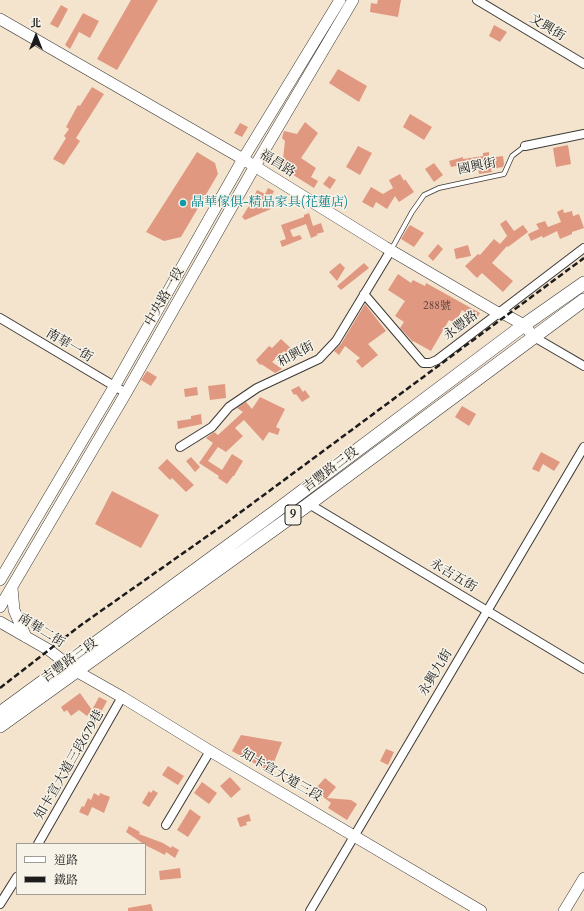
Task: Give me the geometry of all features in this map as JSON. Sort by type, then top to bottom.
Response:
[{"type":"main road","name":"吉豐路三段","points":[[0,726],[71,668],[272,514],[524,325],[584,283]]},
{"type":"main road","name":"吉豐路三段","points":[[0,712],[71,668],[309,504],[584,300]]},
{"type":"street","name":"中央路一段","points":[[0,579],[114,387],[243,159],[340,0]]},
{"type":"street","name":"中央路一段","points":[[0,607],[126,393],[255,166],[353,0]]},
{"type":"street","name":"文興街","points":[[477,0],[584,64]]},
{"type":"street","name":"福昌路","points":[[0,19],[255,166],[391,250],[498,313],[506,315],[524,325],[534,337]]},
{"type":"street","name":"國興街","points":[[525,146],[584,134]]},
{"type":"street","name":"永豐路","points":[[364,294],[423,363],[430,363],[584,248]]},
{"type":"street","name":"和興街","points":[[180,447],[212,427],[229,406],[258,388],[319,359],[336,340],[391,250]]},
{"type":"street","name":"南華一街","points":[[0,318],[126,393]]},
{"type":"street","points":[[534,337],[584,366]]},
{"type":"street","name":"永興九街","points":[[310,911],[584,447]]},
{"type":"street","name":"永吉五街","points":[[309,504],[584,669]]},
{"type":"street","points":[[12,588],[14,610],[26,637]]},
{"type":"street","name":"南華二街","points":[[0,622],[49,650],[71,668]]},
{"type":"street","name":"知卡宣大道三段","points":[[71,668],[481,911]]},
{"type":"street","name":"知卡宣大道三段679巷","points":[[39,843],[122,697]]},
{"type":"street","points":[[166,825],[210,751]]},
{"type":"street","points":[[564,911],[584,878]]},
{"type":"street","points":[[0,904],[16,879]]},
{"type":"lane","name":"國興街","points":[[391,250],[412,212],[424,195],[439,188],[504,174],[512,156],[525,146]]},
{"type":"building","points":[[131,0],[158,0],[117,70],[97,59]]},
{"type":"building","points":[[378,0],[401,0],[398,17],[370,12],[371,3],[377,4]]},
{"type":"building","points":[[61,5],[68,9],[58,28],[50,24]]},
{"type":"building","points":[[83,13],[99,21],[90,38],[79,32],[70,49],[65,45]]},
{"type":"building","points":[[494,25],[507,32],[500,42],[489,36]]},
{"type":"building","points":[[338,69],[367,86],[359,102],[329,83]]},
{"type":"building","points":[[92,87],[104,94],[76,138],[80,141],[64,165],[53,159],[66,138],[64,136],[69,129],[66,127],[78,105],[80,106]]},
{"type":"building","points":[[410,114],[432,127],[424,140],[403,127]]},
{"type":"building","points":[[305,122],[318,133],[301,158],[316,168],[311,177],[318,181],[314,188],[274,163],[278,156],[283,159],[285,141],[282,138],[284,131],[297,134]]},
{"type":"building","points":[[240,123],[248,127],[242,137],[234,133]]},
{"type":"building","points":[[568,145],[571,164],[556,167],[553,148]]},
{"type":"building","points":[[358,146],[372,153],[360,175],[346,167]]},
{"type":"building","name":"晶華傢俱-精品家具(花蓮店)","points":[[197,152],[215,163],[218,174],[181,237],[164,241],[146,232]]},
{"type":"building","points":[[489,152],[489,158],[503,156],[503,167],[491,169],[492,172],[479,174],[478,167],[472,168],[471,163],[451,167],[449,161],[463,157],[463,159],[483,156],[483,153]]},
{"type":"building","points":[[434,163],[443,175],[434,182],[425,169]]},
{"type":"building","points":[[400,174],[414,192],[399,202],[395,196],[387,209],[376,202],[373,208],[362,202],[371,187],[383,194],[393,188],[389,180]]},
{"type":"building","points":[[329,176],[336,180],[330,189],[323,184]]},
{"type":"building","points":[[268,188],[274,191],[267,205],[271,209],[245,220],[242,217],[257,190],[265,194]]},
{"type":"building","points":[[563,209],[564,213],[572,211],[573,216],[579,214],[584,228],[572,232],[572,234],[560,239],[557,231],[543,238],[542,236],[531,241],[528,234],[539,229],[536,224],[545,221],[548,227],[561,222],[557,212]]},
{"type":"building","points":[[309,213],[313,226],[321,223],[324,232],[316,234],[318,235],[311,238],[306,224],[290,230],[293,237],[300,235],[302,239],[282,247],[280,241],[286,239],[281,225],[304,217],[304,215]]},
{"type":"building","points":[[506,220],[514,231],[523,225],[528,232],[508,247],[507,246],[492,263],[513,281],[503,292],[482,273],[477,278],[465,266],[478,254],[480,255],[494,239],[500,244],[507,236],[500,224]]},
{"type":"building","points":[[410,225],[424,233],[414,247],[401,239]]},
{"type":"building","points":[[438,244],[443,249],[433,261],[428,256]]},
{"type":"building","points":[[468,245],[471,256],[456,259],[454,249]]},
{"type":"building","points":[[340,263],[345,268],[337,281],[329,272]]},
{"type":"building","points":[[364,263],[369,268],[341,290],[337,286]]},
{"type":"building","points":[[398,274],[411,283],[413,280],[425,286],[426,283],[480,313],[476,319],[462,310],[455,323],[449,320],[431,351],[413,342],[400,328],[404,322],[395,316],[405,301],[388,290]]},
{"type":"building","points":[[365,304],[386,331],[368,344],[378,355],[362,368],[356,361],[360,358],[345,346],[339,355],[334,351],[341,344]]},
{"type":"building","points":[[281,339],[294,351],[289,356],[284,351],[272,362],[282,369],[275,373],[261,364],[260,365],[256,360],[269,346],[272,348]]},
{"type":"building","points":[[147,371],[157,377],[151,386],[141,380]]},
{"type":"building","points":[[225,384],[226,398],[210,400],[208,386]]},
{"type":"building","points":[[299,386],[303,392],[305,390],[310,397],[302,402],[291,390]]},
{"type":"building","points":[[197,387],[198,395],[185,397],[184,389]]},
{"type":"building","points":[[260,397],[285,409],[276,427],[280,429],[278,435],[269,432],[263,441],[244,420],[235,428],[243,436],[226,452],[218,447],[208,461],[222,470],[232,454],[243,461],[227,484],[218,478],[219,476],[199,463],[213,443],[206,438],[214,432],[218,435],[243,412],[237,408],[246,402],[252,409]]},
{"type":"building","points":[[462,406],[476,414],[469,426],[455,417]]},
{"type":"building","points":[[201,414],[202,424],[178,429],[177,421],[191,419],[191,416]]},
{"type":"building","points":[[541,452],[560,462],[554,471],[543,464],[539,472],[532,469]]},
{"type":"building","points":[[191,457],[200,467],[195,472],[186,461]]},
{"type":"building","points":[[167,459],[194,485],[186,492],[172,478],[170,480],[158,468]]},
{"type":"building","points":[[112,491],[159,515],[141,548],[95,524]]},
{"type":"building","points":[[80,693],[92,710],[99,697],[107,701],[98,718],[101,722],[88,715],[87,716],[79,710],[71,716],[67,710],[64,712],[61,707]]},
{"type":"building","points":[[241,735],[282,742],[270,772],[232,751]]},
{"type":"building","points":[[386,749],[394,752],[388,765],[380,761]]},
{"type":"building","points":[[168,766],[184,776],[178,785],[162,775]]},
{"type":"building","points":[[230,777],[241,789],[231,798],[220,786]]},
{"type":"building","points":[[325,778],[336,787],[327,798],[351,800],[357,804],[347,820],[328,808],[331,803],[314,790]]},
{"type":"building","points":[[202,782],[217,793],[209,804],[194,793]]},
{"type":"building","points":[[153,790],[158,793],[149,807],[142,803],[149,791],[151,793]]},
{"type":"building","points":[[94,793],[99,796],[100,793],[110,797],[104,813],[92,807],[88,816],[79,812],[82,806],[84,807],[88,798],[91,800]]},
{"type":"building","points":[[190,809],[201,817],[188,837],[177,830]]},
{"type":"building","points":[[249,814],[251,821],[246,822],[247,825],[240,827],[237,818]]},
{"type":"building","points":[[129,826],[140,832],[139,834],[179,850],[175,858],[166,852],[165,855],[146,846],[146,843],[142,843],[126,832]]},
{"type":"building","points":[[180,868],[181,878],[160,880],[159,871]]},
{"type":"building","points":[[151,904],[153,911],[128,911],[128,908]]},
{"type":"railway","points":[[0,688],[81,625],[226,523],[584,258]]},
{"type":"place","name":"晶華傢俱-精品家具(花蓮店)","points":[[183,203]]}]
